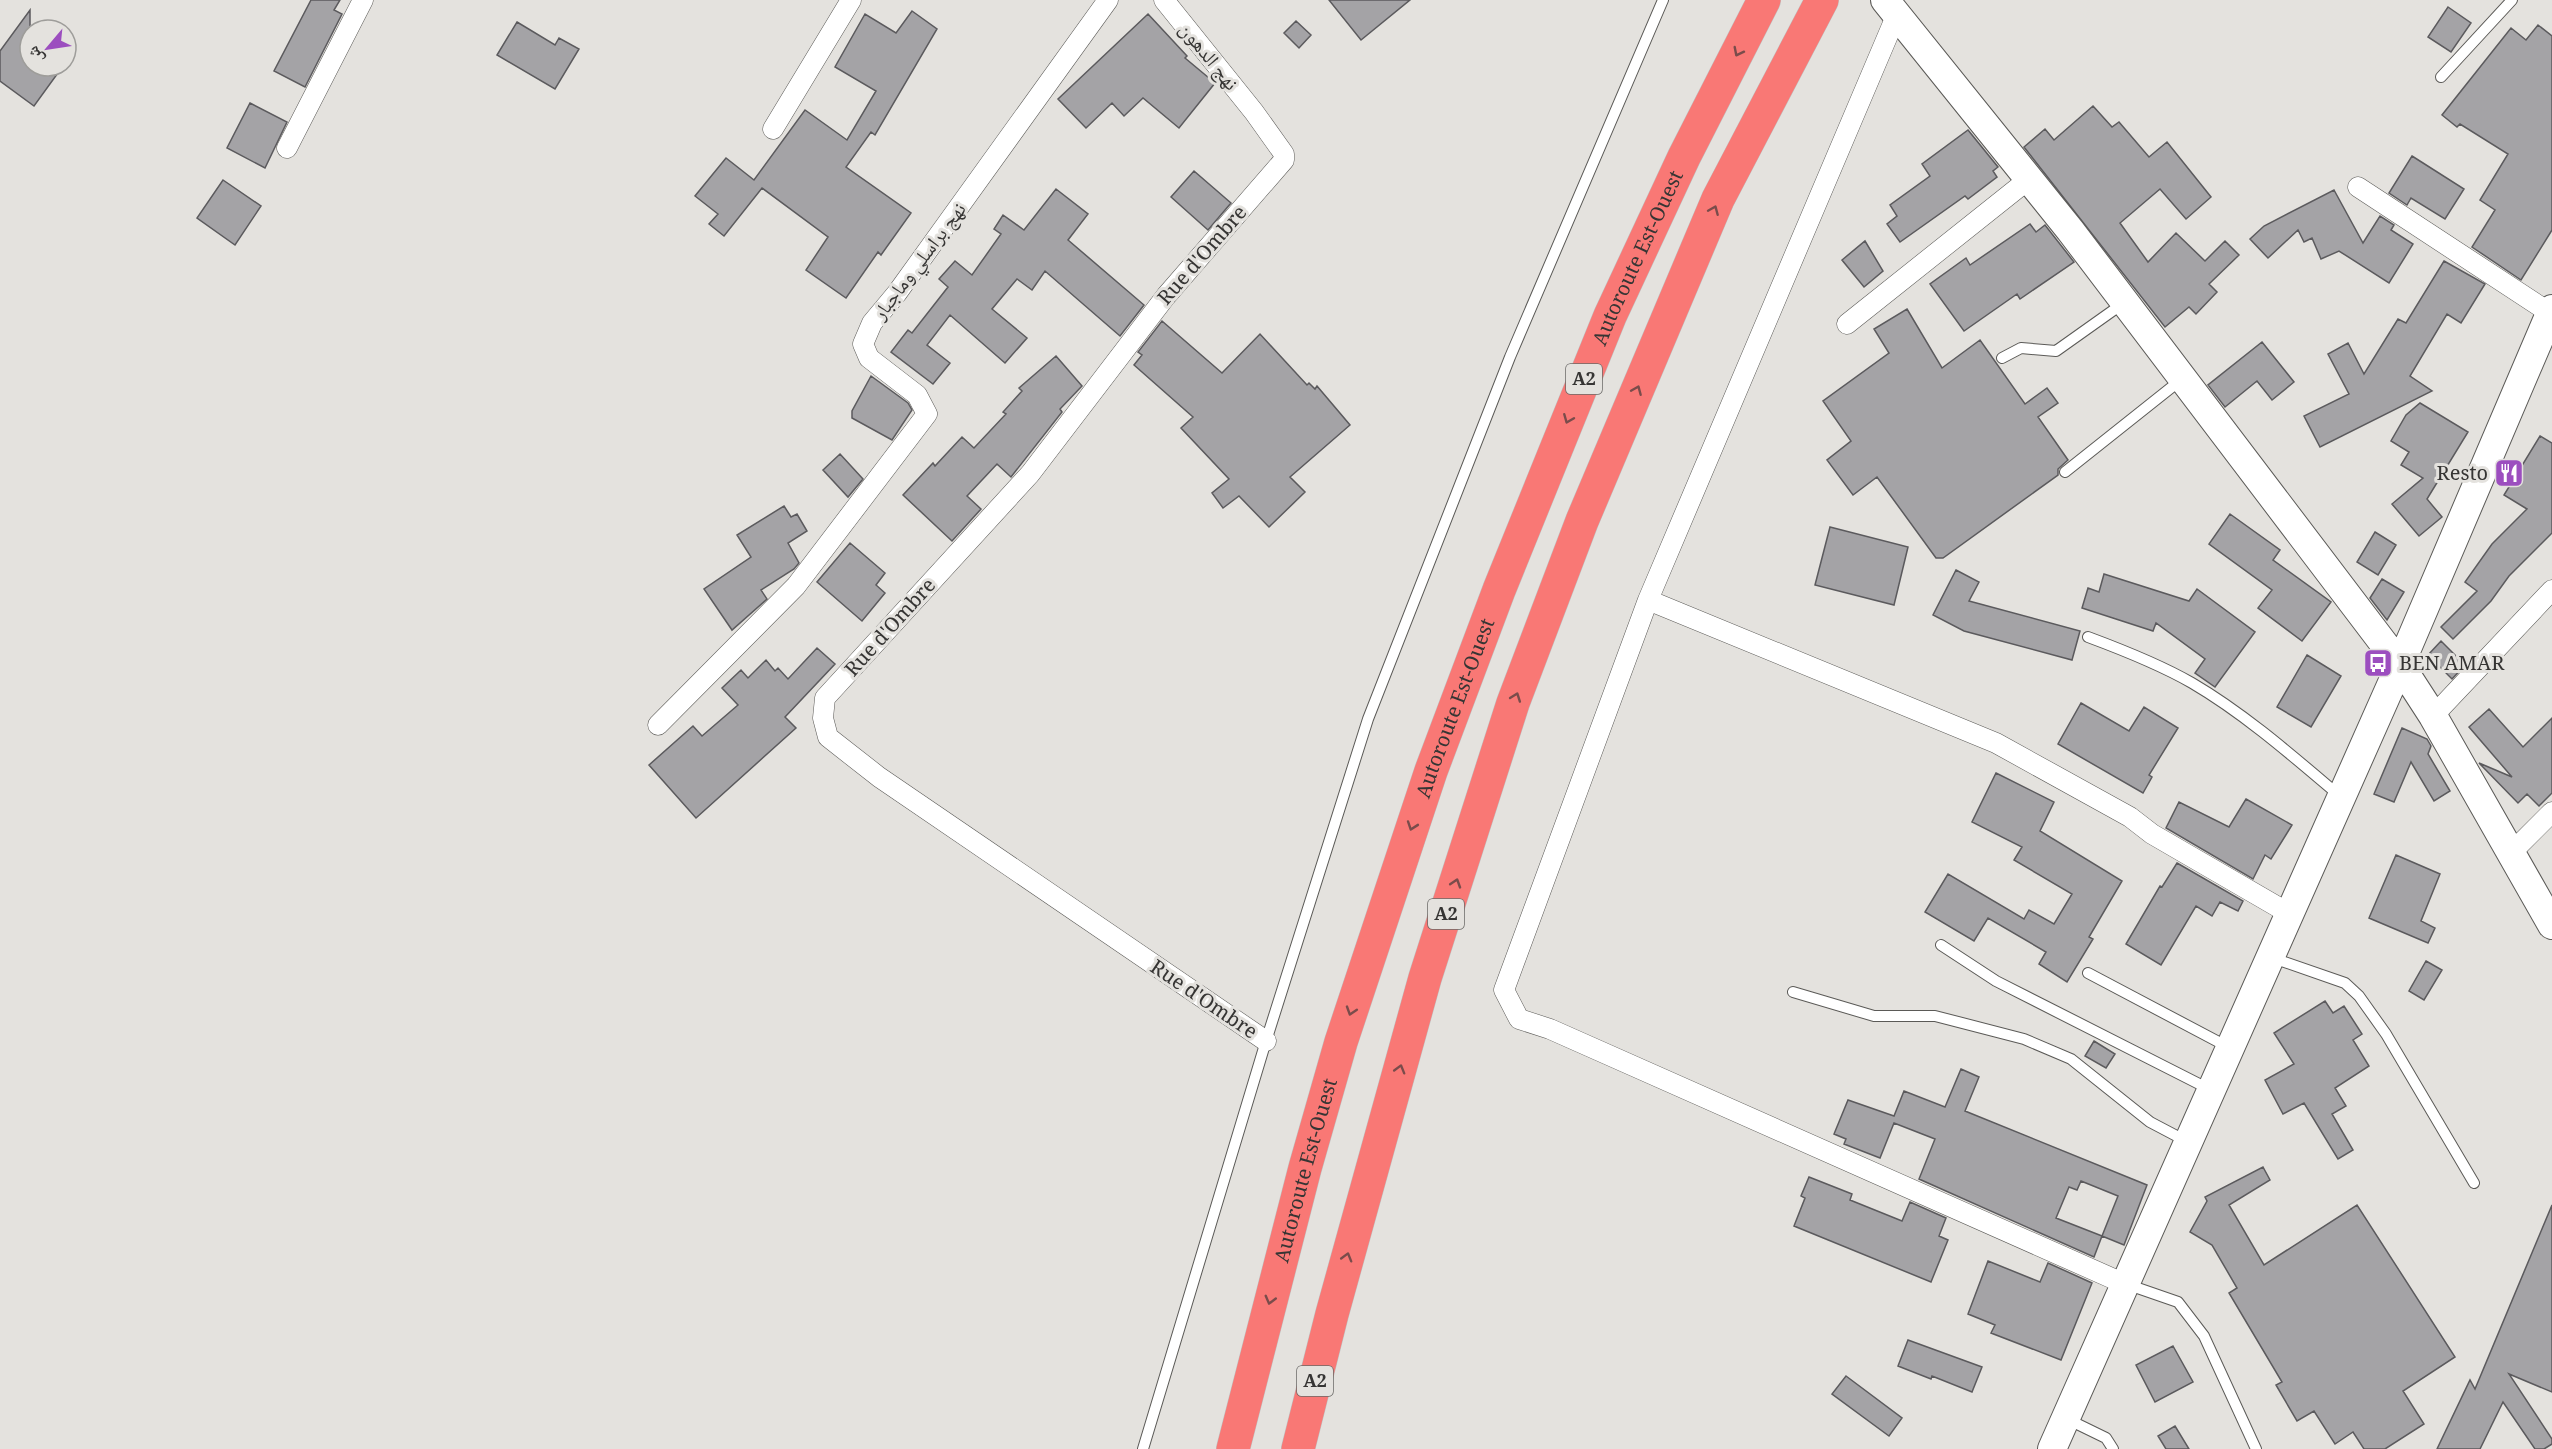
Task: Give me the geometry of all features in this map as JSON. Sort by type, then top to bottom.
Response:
[{"type":"highway","name":"Autoroute Est-Ouest","points":[[1233,1449],[1305,1168],[1341,1042],[1431,771],[1499,590],[1610,316],[1684,157],[1764,0]]},
{"type":"highway","name":"A2","points":[[1299,1449],[1332,1314],[1425,978],[1526,671],[1582,521],[1718,200],[1820,3]]},
{"type":"highway","points":[[1315,1449],[1332,1314]]},
{"type":"highway","points":[[1227,1449],[1240,1416]]},
{"type":"main road","points":[[1891,7],[2125,302],[2400,665],[2433,716],[2551,919]]},
{"type":"main road","points":[[2052,1449],[2400,665],[2551,311]]},
{"type":"street","points":[[287,148],[363,0]]},
{"type":"street","points":[[773,129],[851,0]]},
{"type":"street","name":"نهج براسلي وماجبار","points":[[658,725],[796,586],[927,414],[917,395],[869,358],[863,344],[872,323],[897,294],[1108,0]]},
{"type":"street","name":"نهج الدهون","points":[[1164,0],[1254,112]]},
{"type":"street","points":[[1891,7],[1648,600],[1504,990],[1519,1018],[1550,1029],[2125,1284]]},
{"type":"street","name":"Rue d'Ombre","points":[[1254,112],[1284,154],[1284,160],[1166,296],[1030,474],[825,698],[823,718],[828,737],[879,777],[1266,1041]]},
{"type":"street","points":[[1847,324],[2029,179]]},
{"type":"street","points":[[2358,186],[2551,311]]},
{"type":"street","points":[[2433,716],[2552,590]]},
{"type":"street","points":[[1648,600],[1996,743],[2130,817],[2152,834],[2290,914]]},
{"type":"street","points":[[2511,853],[2552,812]]},
{"type":"lane","points":[[1143,1449],[1266,1041],[1368,719],[1510,357],[1663,0]]},
{"type":"lane","points":[[2441,77],[2511,0]]},
{"type":"lane","points":[[2002,358],[2020,348],[2056,351],[2125,302]]},
{"type":"lane","points":[[2065,472],[2183,378]]},
{"type":"lane","points":[[2088,636],[2145,659],[2193,684],[2276,742],[2341,797]]},
{"type":"lane","points":[[1941,945],[1996,981],[2211,1090]]},
{"type":"lane","points":[[2270,958],[2345,983],[2359,996],[2386,1034],[2474,1183]]},
{"type":"lane","points":[[2088,974],[2230,1048]]},
{"type":"lane","points":[[1793,992],[1874,1016],[1935,1016],[2024,1039],[2071,1059],[2150,1122],[2188,1142]]},
{"type":"lane","points":[[2125,1284],[2178,1302],[2204,1336],[2256,1449]]},
{"type":"lane","points":[[2066,1419],[2106,1438],[2113,1449]]},
{"type":"building","points":[[311,0],[340,0],[334,10],[342,14],[305,87],[274,71]]},
{"type":"building","points":[[1329,0],[1410,0],[1361,40]]},
{"type":"building","points":[[2448,7],[2471,23],[2451,52],[2428,37]]},
{"type":"building","points":[[30,10],[30,18],[24,18]]},
{"type":"building","points":[[912,11],[937,29],[875,135],[871,132],[846,167],[911,213],[881,255],[878,252],[846,298],[806,270],[828,237],[762,188],[724,236],[709,224],[718,214],[695,196],[726,158],[754,180],[805,110],[847,140],[876,91],[835,67],[865,14],[896,33]]},
{"type":"building","points":[[1148,14],[1187,56],[1185,58],[1215,83],[1179,128],[1143,98],[1124,116],[1112,103],[1086,128],[1058,99]]},
{"type":"building","points":[[1296,21],[1311,35],[1299,48],[1284,33]]},
{"type":"building","points":[[517,22],[555,45],[559,38],[579,49],[555,89],[497,55]]},
{"type":"building","points":[[2538,25],[2552,36],[2552,230],[2521,280],[2472,247],[2495,210],[2480,200],[2508,154],[2460,124],[2457,127],[2442,115],[2511,28],[2526,40]]},
{"type":"building","points":[[18,26],[18,78],[54,78],[34,106],[0,81],[0,51]]},
{"type":"building","points":[[250,103],[287,122],[265,168],[227,148]]},
{"type":"building","points":[[2093,106],[2112,127],[2119,122],[2149,157],[2167,142],[2211,197],[2186,219],[2160,189],[2120,223],[2148,262],[2176,233],[2205,261],[2225,241],[2239,255],[2209,284],[2217,292],[2196,314],[2189,307],[2165,327],[2024,147],[2045,129],[2054,140]]},
{"type":"building","points":[[1968,130],[1998,167],[1993,171],[1997,177],[1968,199],[1965,196],[1900,242],[1887,224],[1897,216],[1890,205],[1930,176],[1922,164]]},
{"type":"building","points":[[2412,156],[2464,189],[2445,219],[2411,198],[2407,205],[2389,193]]},
{"type":"building","points":[[1194,171],[1231,203],[1208,230],[1171,197]]},
{"type":"building","points":[[223,180],[261,206],[235,245],[197,218]]},
{"type":"building","points":[[1056,189],[1088,214],[1068,240],[1144,305],[1120,336],[1045,271],[1032,290],[1017,279],[992,309],[1027,338],[1005,363],[950,315],[927,345],[950,363],[933,384],[891,352],[908,330],[912,333],[948,287],[939,279],[955,261],[972,275],[1001,234],[994,229],[1003,215],[1024,230]]},
{"type":"building","points":[[2334,190],[2363,243],[2380,216],[2394,225],[2391,230],[2413,244],[2389,283],[2339,251],[2321,259],[2312,238],[2304,242],[2298,230],[2268,258],[2250,239],[2264,226]]},
{"type":"building","points":[[2030,224],[2036,232],[2045,225],[2074,262],[2020,299],[2017,294],[1964,331],[1930,284],[1966,258],[1970,265]]},
{"type":"building","points":[[1865,241],[1883,271],[1864,287],[1842,260]]},
{"type":"building","points":[[2444,261],[2485,284],[2461,323],[2447,314],[2410,376],[2432,391],[2320,447],[2304,416],[2349,394],[2328,354],[2348,343],[2364,374],[2398,319],[2406,323]]},
{"type":"building","points":[[1907,309],[1942,368],[1980,340],[2025,404],[2047,388],[2058,403],[2038,417],[2068,460],[2058,469],[2058,475],[1943,558],[1936,558],[1877,477],[1853,495],[1827,460],[1851,441],[1823,401],[1889,353],[1874,329]]},
{"type":"building","points":[[1162,321],[1222,373],[1260,334],[1307,385],[1309,383],[1315,389],[1317,386],[1350,425],[1290,477],[1305,492],[1269,527],[1239,496],[1223,508],[1212,493],[1229,479],[1181,428],[1193,417],[1134,365],[1142,355],[1138,352]]},
{"type":"building","points":[[2262,342],[2294,382],[2272,400],[2257,381],[2225,407],[2208,385]]},
{"type":"building","points":[[1056,356],[1082,386],[1060,409],[1062,412],[1011,477],[997,464],[967,496],[981,509],[952,541],[903,495],[962,437],[974,448],[1006,414],[1003,412],[1022,391],[1019,388]]},
{"type":"building","points":[[871,376],[908,403],[912,410],[892,440],[852,418],[852,411]]},
{"type":"building","points":[[2420,403],[2468,432],[2427,499],[2442,517],[2419,536],[2392,504],[2423,478],[2401,465],[2409,452],[2391,441],[2406,415]]},
{"type":"building","points":[[2540,436],[2552,443],[2552,533],[2509,576],[2491,601],[2453,639],[2441,627],[2477,591],[2465,582],[2492,544],[2527,509],[2504,495]]},
{"type":"building","points":[[840,454],[863,479],[848,497],[823,470]]},
{"type":"building","points":[[784,506],[791,517],[797,514],[807,531],[788,543],[799,563],[794,569],[761,590],[767,599],[732,630],[704,589],[751,557],[737,535]]},
{"type":"building","points":[[2230,514],[2280,550],[2273,560],[2331,602],[2302,641],[2258,608],[2272,590],[2209,544]]},
{"type":"building","points":[[1830,527],[1908,547],[1894,605],[1815,585]]},
{"type":"building","points":[[2375,532],[2396,545],[2378,575],[2357,562]]},
{"type":"building","points":[[850,543],[885,573],[876,585],[885,593],[862,621],[817,582]]},
{"type":"building","points":[[1956,570],[1979,582],[1969,601],[2080,631],[2072,660],[1964,631],[1933,615]]},
{"type":"building","points":[[2104,574],[2189,601],[2197,589],[2255,632],[2215,687],[2195,673],[2205,659],[2156,623],[2153,631],[2082,608],[2088,588],[2099,592]]},
{"type":"building","points":[[2382,579],[2404,592],[2387,620],[2370,598]]},
{"type":"building","points":[[2441,641],[2465,665],[2452,679],[2428,655]]},
{"type":"building","points":[[817,648],[835,664],[785,717],[796,728],[696,818],[649,765],[693,726],[702,736],[738,705],[722,688],[741,670],[748,678],[766,660],[775,671],[778,668],[788,679]]},
{"type":"building","points":[[2307,655],[2341,676],[2311,727],[2277,707]]},
{"type":"building","points":[[2081,703],[2129,731],[2144,707],[2178,728],[2149,775],[2152,777],[2143,793],[2058,744]]},
{"type":"building","points":[[2489,709],[2523,747],[2552,718],[2552,793],[2539,806],[2527,794],[2518,803],[2479,763],[2512,777],[2469,727]]},
{"type":"building","points":[[2402,728],[2427,739],[2431,746],[2428,754],[2450,791],[2434,801],[2411,762],[2394,802],[2374,794]]},
{"type":"building","points":[[1996,773],[2054,802],[2040,831],[2122,881],[2089,937],[2093,939],[2067,982],[2039,964],[2046,952],[1988,918],[1974,941],[1925,912],[1948,874],[2024,919],[2029,910],[2054,924],[2072,894],[2014,860],[2022,847],[1972,822]]},
{"type":"building","points":[[2246,799],[2292,825],[2271,859],[2265,855],[2253,879],[2166,828],[2179,802],[2229,827]]},
{"type":"building","points":[[2396,855],[2440,874],[2421,921],[2435,928],[2428,943],[2369,918]]},
{"type":"building","points":[[2177,863],[2243,901],[2238,911],[2220,902],[2212,916],[2196,906],[2161,965],[2126,944],[2160,886],[2162,887]]},
{"type":"building","points":[[2426,961],[2442,970],[2424,1000],[2409,991]]},
{"type":"building","points":[[2325,1001],[2333,1013],[2344,1006],[2362,1034],[2353,1040],[2369,1066],[2335,1088],[2346,1106],[2332,1114],[2353,1150],[2338,1159],[2304,1103],[2283,1114],[2265,1080],[2294,1064],[2274,1033]]},
{"type":"building","points":[[2094,1041],[2115,1054],[2106,1068],[2085,1056]]},
{"type":"building","points":[[1961,1069],[1979,1077],[1965,1111],[2147,1185],[2124,1245],[2102,1236],[2094,1257],[1919,1179],[1935,1139],[1894,1123],[1880,1158],[1844,1144],[1846,1139],[1834,1134],[1848,1100],[1894,1116],[1904,1091],[1945,1107]],"holes":[[[2081,1181],[2118,1196],[2102,1236],[2056,1218],[2069,1187],[2077,1190]]]},
{"type":"building","points":[[2263,1167],[2270,1180],[2229,1205],[2264,1265],[2357,1205],[2455,1357],[2403,1391],[2424,1424],[2385,1449],[2364,1449],[2353,1432],[2335,1444],[2314,1411],[2297,1421],[2276,1385],[2282,1382],[2229,1293],[2237,1288],[2212,1245],[2190,1232],[2207,1201],[2205,1197]]},
{"type":"building","points":[[1809,1177],[1852,1194],[1850,1200],[1902,1221],[1910,1202],[1946,1218],[1939,1236],[1948,1240],[1931,1282],[1794,1226],[1805,1198],[1801,1196]]},
{"type":"building","points":[[2552,1205],[2552,1392],[2509,1374],[2552,1439],[2552,1444],[2544,1449],[2535,1449],[2503,1402],[2480,1449],[2437,1449],[2470,1380],[2475,1389]]},
{"type":"building","points":[[1988,1261],[2040,1282],[2048,1263],[2092,1283],[2061,1360],[1991,1333],[1995,1325],[1968,1314]]},
{"type":"building","points":[[1908,1340],[1982,1367],[1972,1392],[1932,1376],[1931,1379],[1898,1366]]},
{"type":"building","points":[[2173,1346],[2193,1382],[2155,1402],[2136,1365]]},
{"type":"building","points":[[1846,1376],[1902,1418],[1889,1436],[1832,1394]]},
{"type":"building","points":[[2175,1426],[2189,1449],[2166,1449],[2158,1436]]},
{"type":"place","name":"Resto","points":[[2509,473]]},
{"type":"place","name":"BEN AMAR","points":[[2378,663]]}]
